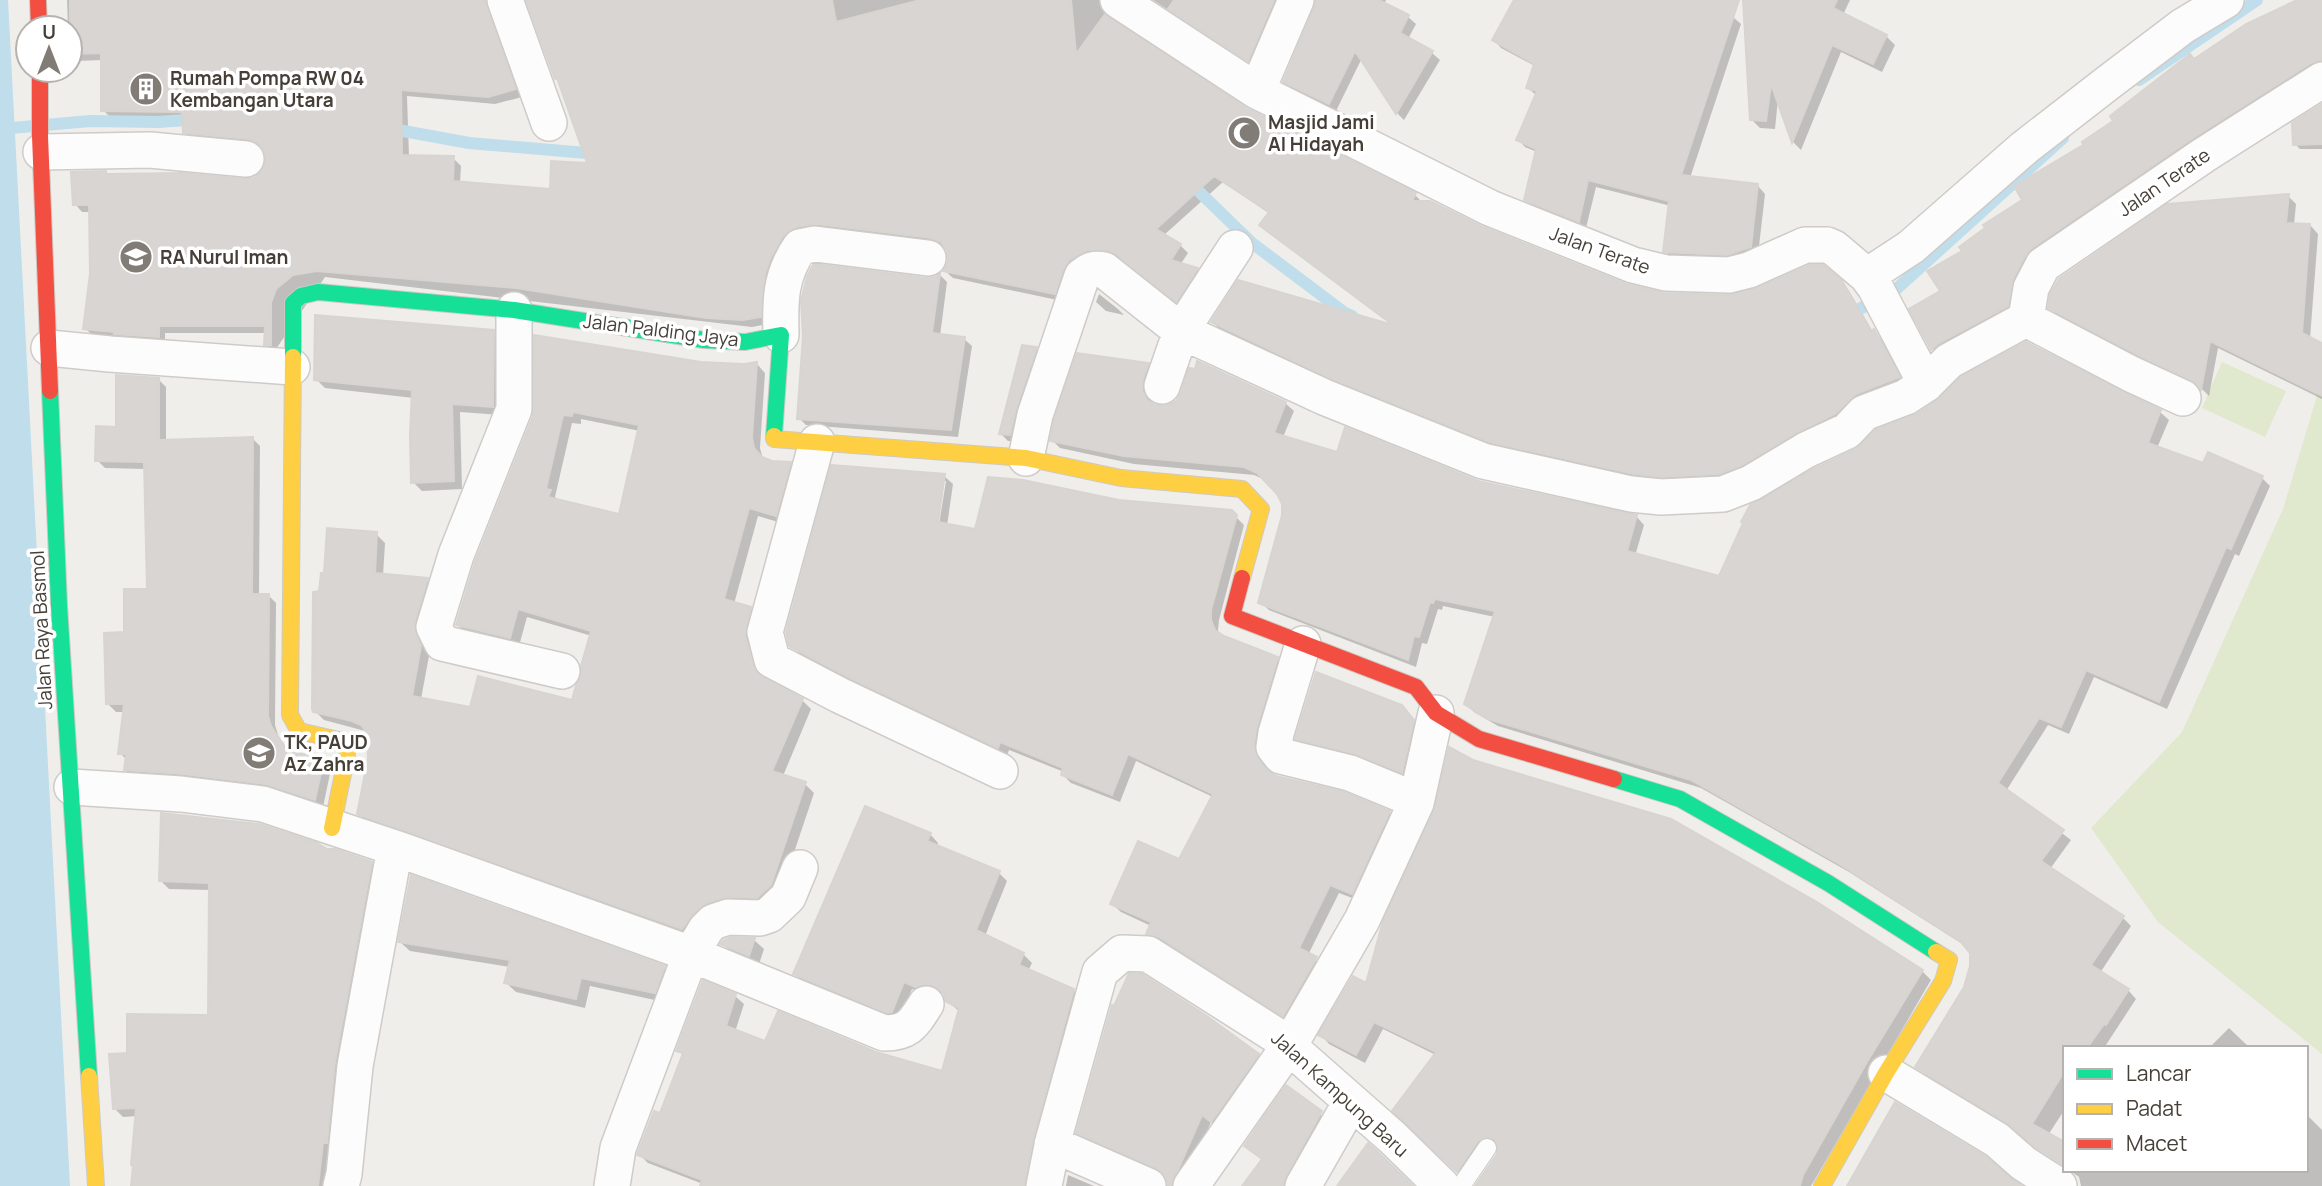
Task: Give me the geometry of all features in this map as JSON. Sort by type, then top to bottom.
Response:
[{"type":"street","points":[[505,0],[549,123]]},
{"type":"street","name":"Jalan Terate","points":[[1118,0],[1257,91],[1490,208],[1633,265],[1666,273],[1728,275],[1749,270],[1805,245],[1817,244],[1834,248],[1871,281],[1927,384]]},
{"type":"street","points":[[1257,91],[1296,0]]},
{"type":"street","points":[[1871,281],[2025,148],[2183,26],[2226,0]]},
{"type":"street","name":"Jalan Terate","points":[[2026,318],[2031,288],[2043,265],[2204,155],[2322,80]]},
{"type":"street","name":"Jalan Raya Basmol","points":[[41,84],[59,605],[96,1186]]},
{"type":"street","points":[[41,144],[246,159]]},
{"type":"street","points":[[928,258],[815,244],[800,247],[789,263],[780,297],[781,335],[775,439],[1026,458],[1121,478],[1242,489],[1261,509],[1232,616],[1416,687],[1436,713],[1479,739],[1680,799],[1828,883],[1949,960],[1943,981],[1886,1073],[1822,1186]]},
{"type":"street","points":[[1162,386],[1181,331],[1235,248]]},
{"type":"street","points":[[1026,458],[1035,415],[1082,276],[1088,271],[1098,269],[1104,270],[1181,331],[1324,397],[1483,461],[1630,494],[1723,494],[1742,487],[1806,450],[1847,431],[1864,413],[1906,397],[1927,384],[1949,361],[2026,318],[2131,374],[2183,398]]},
{"type":"street","name":"Jalan Palding Jaya","points":[[292,367],[293,303],[297,296],[306,293],[335,293],[514,310],[704,340],[745,342],[781,335]]},
{"type":"street","points":[[514,310],[514,409],[456,555],[434,627],[442,643],[562,671]]},
{"type":"street","points":[[49,348],[292,367],[290,715],[299,731],[347,742],[332,828]]},
{"type":"street","points":[[817,442],[765,632],[772,660],[839,695],[1000,771]]},
{"type":"street","points":[[1303,644],[1274,747],[1281,756],[1350,772],[1401,794]]},
{"type":"street","points":[[1191,1186],[1289,1046],[1363,920],[1416,803],[1436,713]]},
{"type":"street","points":[[72,788],[181,794],[263,804],[396,848],[691,954],[884,1033],[908,1029],[926,1004]]},
{"type":"street","points":[[341,1186],[355,1066],[396,848]]},
{"type":"street","points":[[612,1186],[618,1148],[691,954],[713,922],[728,917],[760,918],[769,915],[788,897],[800,868]]},
{"type":"street","name":"Jalan Kampung Baru","points":[[1044,1186],[1052,1144],[1100,972],[1122,953],[1148,954],[1278,1036],[1393,1138],[1442,1186]]},
{"type":"street","points":[[1886,1073],[1997,1140],[2023,1163],[2060,1186]]},
{"type":"street","points":[[1303,1186],[1351,1102]]},
{"type":"street","points":[[1052,1144],[1147,1186]]},
{"type":"lane","points":[[1461,1186],[1487,1148]]},
{"type":"green space","points":[[2222,362],[2286,391],[2265,437],[2202,408]]},
{"type":"green space","points":[[2322,379],[2322,1054],[2158,922],[2091,828],[2182,732],[2283,509]]},
{"type":"water","points":[[0,0],[8,0],[70,1186],[0,1186]]},
{"type":"building","points":[[70,0],[485,0],[516,89],[488,97],[401,90],[402,155],[454,156],[453,181],[550,189],[551,161],[587,163],[526,0],[832,0],[836,22],[920,0],[1071,0],[1076,54],[1105,14],[1248,109],[1416,193],[1412,201],[1430,201],[1483,227],[1626,284],[1665,293],[1729,295],[1757,288],[1809,265],[1823,265],[1842,281],[1871,331],[1874,329],[1900,377],[1856,394],[1835,414],[1742,465],[1719,474],[1662,477],[1634,474],[1489,442],[1332,379],[1211,322],[1238,280],[1393,325],[1259,225],[1269,212],[1214,176],[1156,229],[1181,244],[1171,260],[1198,268],[1176,302],[1116,254],[1107,250],[1088,250],[1069,260],[1055,294],[943,271],[948,261],[947,251],[941,242],[931,238],[817,224],[796,227],[783,236],[765,274],[761,317],[743,320],[706,318],[516,288],[317,271],[293,275],[276,289],[271,303],[271,345],[264,345],[265,326],[159,326],[159,337],[83,329],[90,274],[89,205],[73,205],[71,172],[182,173],[245,179],[254,178],[262,171],[266,160],[264,150],[249,139],[183,133],[182,112],[101,111],[101,53],[84,54],[84,14],[70,14]]},
{"type":"building","points":[[1174,0],[1274,0],[1248,61],[1168,9]]},
{"type":"building","points":[[1316,0],[1379,0],[1409,15],[1400,33],[1433,51],[1396,114],[1355,51],[1329,104],[1283,82]]},
{"type":"building","points":[[1514,0],[1739,0],[1681,175],[1758,184],[1751,247],[1727,255],[1663,252],[1669,201],[1588,180],[1579,222],[1524,200],[1536,149],[1516,140],[1537,91],[1526,88],[1534,64],[1492,40]]},
{"type":"building","points":[[1743,0],[1837,0],[1833,8],[1887,35],[1873,64],[1832,45],[1792,143],[1771,84],[1766,121],[1750,120]]},
{"type":"building","points":[[2297,0],[2322,0],[2322,60],[2311,63],[2193,138],[2032,248],[2013,279],[2008,306],[1939,343],[1931,350],[1909,309],[1940,291],[1927,271],[1962,251],[1959,247],[1985,228],[1983,225],[2022,200],[2014,186],[2083,145],[2082,142],[2113,121],[2110,116],[2190,54],[2194,59],[2246,24]]},
{"type":"building","points":[[2322,104],[2322,144],[2293,145],[2292,123]]},
{"type":"building","points":[[2289,194],[2286,223],[2310,224],[2302,333],[2322,343],[2322,396],[2210,341],[2201,390],[2191,380],[2048,308],[2050,294],[2059,279],[2167,204]]},
{"type":"building","points":[[816,264],[926,278],[940,273],[932,333],[965,337],[951,430],[797,419],[803,336],[801,301],[807,276]]},
{"type":"building","points":[[315,315],[494,330],[493,407],[452,404],[454,481],[411,483],[412,390],[314,380]]},
{"type":"building","points":[[534,335],[701,362],[757,362],[752,438],[754,448],[762,457],[772,461],[791,462],[776,516],[749,508],[724,599],[751,607],[745,636],[757,673],[803,699],[772,771],[806,782],[771,885],[757,898],[728,897],[706,903],[692,915],[682,929],[357,814],[368,758],[367,733],[361,725],[352,721],[313,712],[312,709],[313,592],[319,591],[321,573],[324,573],[327,528],[377,532],[375,573],[428,578],[415,621],[416,635],[421,646],[412,696],[470,707],[478,676],[572,700],[581,676],[581,666],[591,631],[518,609],[510,638],[456,625],[475,562],[533,416]],"holes":[[[573,412],[639,425],[619,514],[548,497],[551,490],[546,489],[563,415],[572,416]]]},
{"type":"building","points":[[2026,342],[2161,410],[2148,443],[2203,463],[2208,452],[2263,476],[2231,549],[2226,547],[2159,702],[2086,670],[2061,727],[2039,718],[1998,783],[2064,830],[2041,861],[2124,916],[2091,965],[2129,989],[2106,1025],[2104,1024],[2088,1046],[2063,1046],[2063,1073],[2032,1124],[2063,1141],[2063,1165],[2035,1147],[2007,1123],[1915,1067],[1964,987],[1970,966],[1970,953],[1961,942],[1839,864],[1691,780],[1488,719],[1464,704],[1495,611],[1435,599],[1433,603],[1430,602],[1419,637],[1414,636],[1408,660],[1258,603],[1282,515],[1282,504],[1277,494],[1257,473],[1244,467],[1124,456],[1050,441],[1054,420],[1077,353],[1149,363],[1142,390],[1147,400],[1155,405],[1165,406],[1176,401],[1189,368],[1195,369],[1197,361],[1286,402],[1274,433],[1337,452],[1345,427],[1478,481],[1637,515],[1627,551],[1719,576],[1750,505],[1815,468],[1856,449],[1875,430],[1917,414],[1940,398],[1961,377]]},
{"type":"building","points":[[1022,345],[1037,347],[1010,435],[999,434]]},
{"type":"building","points":[[116,375],[159,378],[159,440],[253,437],[252,594],[269,594],[268,716],[285,748],[324,759],[315,800],[265,784],[124,770],[126,754],[118,754],[124,704],[106,704],[104,633],[124,632],[124,589],[147,589],[144,462],[95,461],[96,426],[116,427]]},
{"type":"building","points":[[831,465],[945,474],[938,522],[975,529],[988,477],[1023,480],[1119,500],[1232,510],[1237,515],[1211,610],[1211,620],[1215,630],[1224,636],[1278,657],[1256,730],[1254,745],[1258,759],[1276,776],[1344,792],[1390,811],[1352,894],[1330,885],[1299,948],[1317,957],[1283,1016],[1159,937],[1146,934],[1151,922],[1110,904],[1138,841],[1179,859],[1213,794],[1128,754],[1112,795],[1061,775],[1063,768],[1000,742],[998,748],[789,646],[786,632]]},
{"type":"building","points":[[1316,672],[1402,705],[1414,720],[1402,773],[1355,754],[1295,739]]},
{"type":"building","points":[[1449,747],[1473,760],[1671,819],[1817,902],[1923,970],[1867,1062],[1803,1175],[1800,1186],[1475,1186],[1497,1154],[1494,1139],[1487,1137],[1478,1141],[1457,1172],[1392,1111],[1436,1052],[1374,1022],[1356,1055],[1318,1035],[1353,976],[1366,983],[1383,921],[1434,811]]},
{"type":"building","points":[[865,806],[931,833],[927,841],[1000,871],[976,930],[1024,953],[1019,965],[1074,989],[1034,1136],[1024,1186],[700,1186],[702,1180],[637,1155],[654,1111],[660,1113],[683,1053],[676,1051],[703,980],[736,994],[726,1026],[765,1041],[778,1011],[876,1052],[942,1071],[959,1008],[945,1001],[944,994],[937,988],[926,984],[915,987],[904,982],[892,1012],[887,1013],[793,974]]},
{"type":"building","points":[[161,813],[259,824],[372,862],[335,1062],[327,1143],[323,1143],[318,1186],[131,1186],[136,1108],[113,1109],[109,1054],[127,1053],[127,1014],[208,1015],[209,883],[159,881]]},
{"type":"building","points":[[411,875],[665,966],[655,993],[581,978],[576,999],[504,983],[510,960],[398,942]]},
{"type":"building","points":[[731,937],[755,938],[749,956],[720,944]]},
{"type":"building","points":[[1129,973],[1142,974],[1259,1054],[1211,1122],[1202,1115],[1171,1186],[1168,1186],[1165,1175],[1156,1168],[1076,1133],[1112,1005],[1114,1006]]},
{"type":"building","points":[[1286,1085],[1322,1111],[1283,1186],[1242,1186],[1262,1159],[1244,1146]]},
{"type":"building","points":[[1895,1102],[1985,1156],[2022,1186],[1847,1186]]},
{"type":"building","points":[[1368,1143],[1379,1153],[1413,1186],[1337,1186]]},
{"type":"waterway","points":[[2139,80],[2257,0]]},
{"type":"waterway","points":[[0,129],[90,121],[159,122],[199,119]]},
{"type":"waterway","points":[[387,128],[469,143],[598,154]]},
{"type":"waterway","points":[[1845,316],[1892,293],[2063,138]]},
{"type":"waterway","points":[[1186,179],[1252,243],[1352,316]]},
{"type":"traffic: fast","points":[[293,357],[293,303],[301,296],[318,292],[514,310],[704,340],[745,342],[781,335],[774,436]]},
{"type":"traffic: fast","points":[[50,391],[59,605],[89,1076]]},
{"type":"traffic: fast","points":[[1614,779],[1680,799],[1828,883],[1936,952]]},
{"type":"traffic: slow","points":[[293,357],[290,715],[299,731],[347,742],[332,828]]},
{"type":"traffic: slow","points":[[774,436],[774,439],[1026,458],[1121,478],[1242,489],[1261,509],[1242,578]]},
{"type":"traffic: slow","points":[[1822,1186],[1886,1073],[1943,981],[1949,960],[1936,952]]},
{"type":"traffic: slow","points":[[89,1076],[96,1186]]},
{"type":"traffic: jam","points":[[38,0],[38,14]]},
{"type":"traffic: jam","points":[[40,84],[50,391]]},
{"type":"traffic: jam","points":[[1242,578],[1232,616],[1416,687],[1436,713],[1479,739],[1614,779]]},
{"type":"place","name":"Rumah Pompa RW 04 Kembangan Utara","points":[[146,89]]},
{"type":"place","name":"Masjid Jami Al Hidayah","points":[[1244,133]]},
{"type":"place","name":"RA Nurul Iman","points":[[136,257]]},
{"type":"place","name":"TK, PAUD Az Zahra","points":[[259,753]]}]
